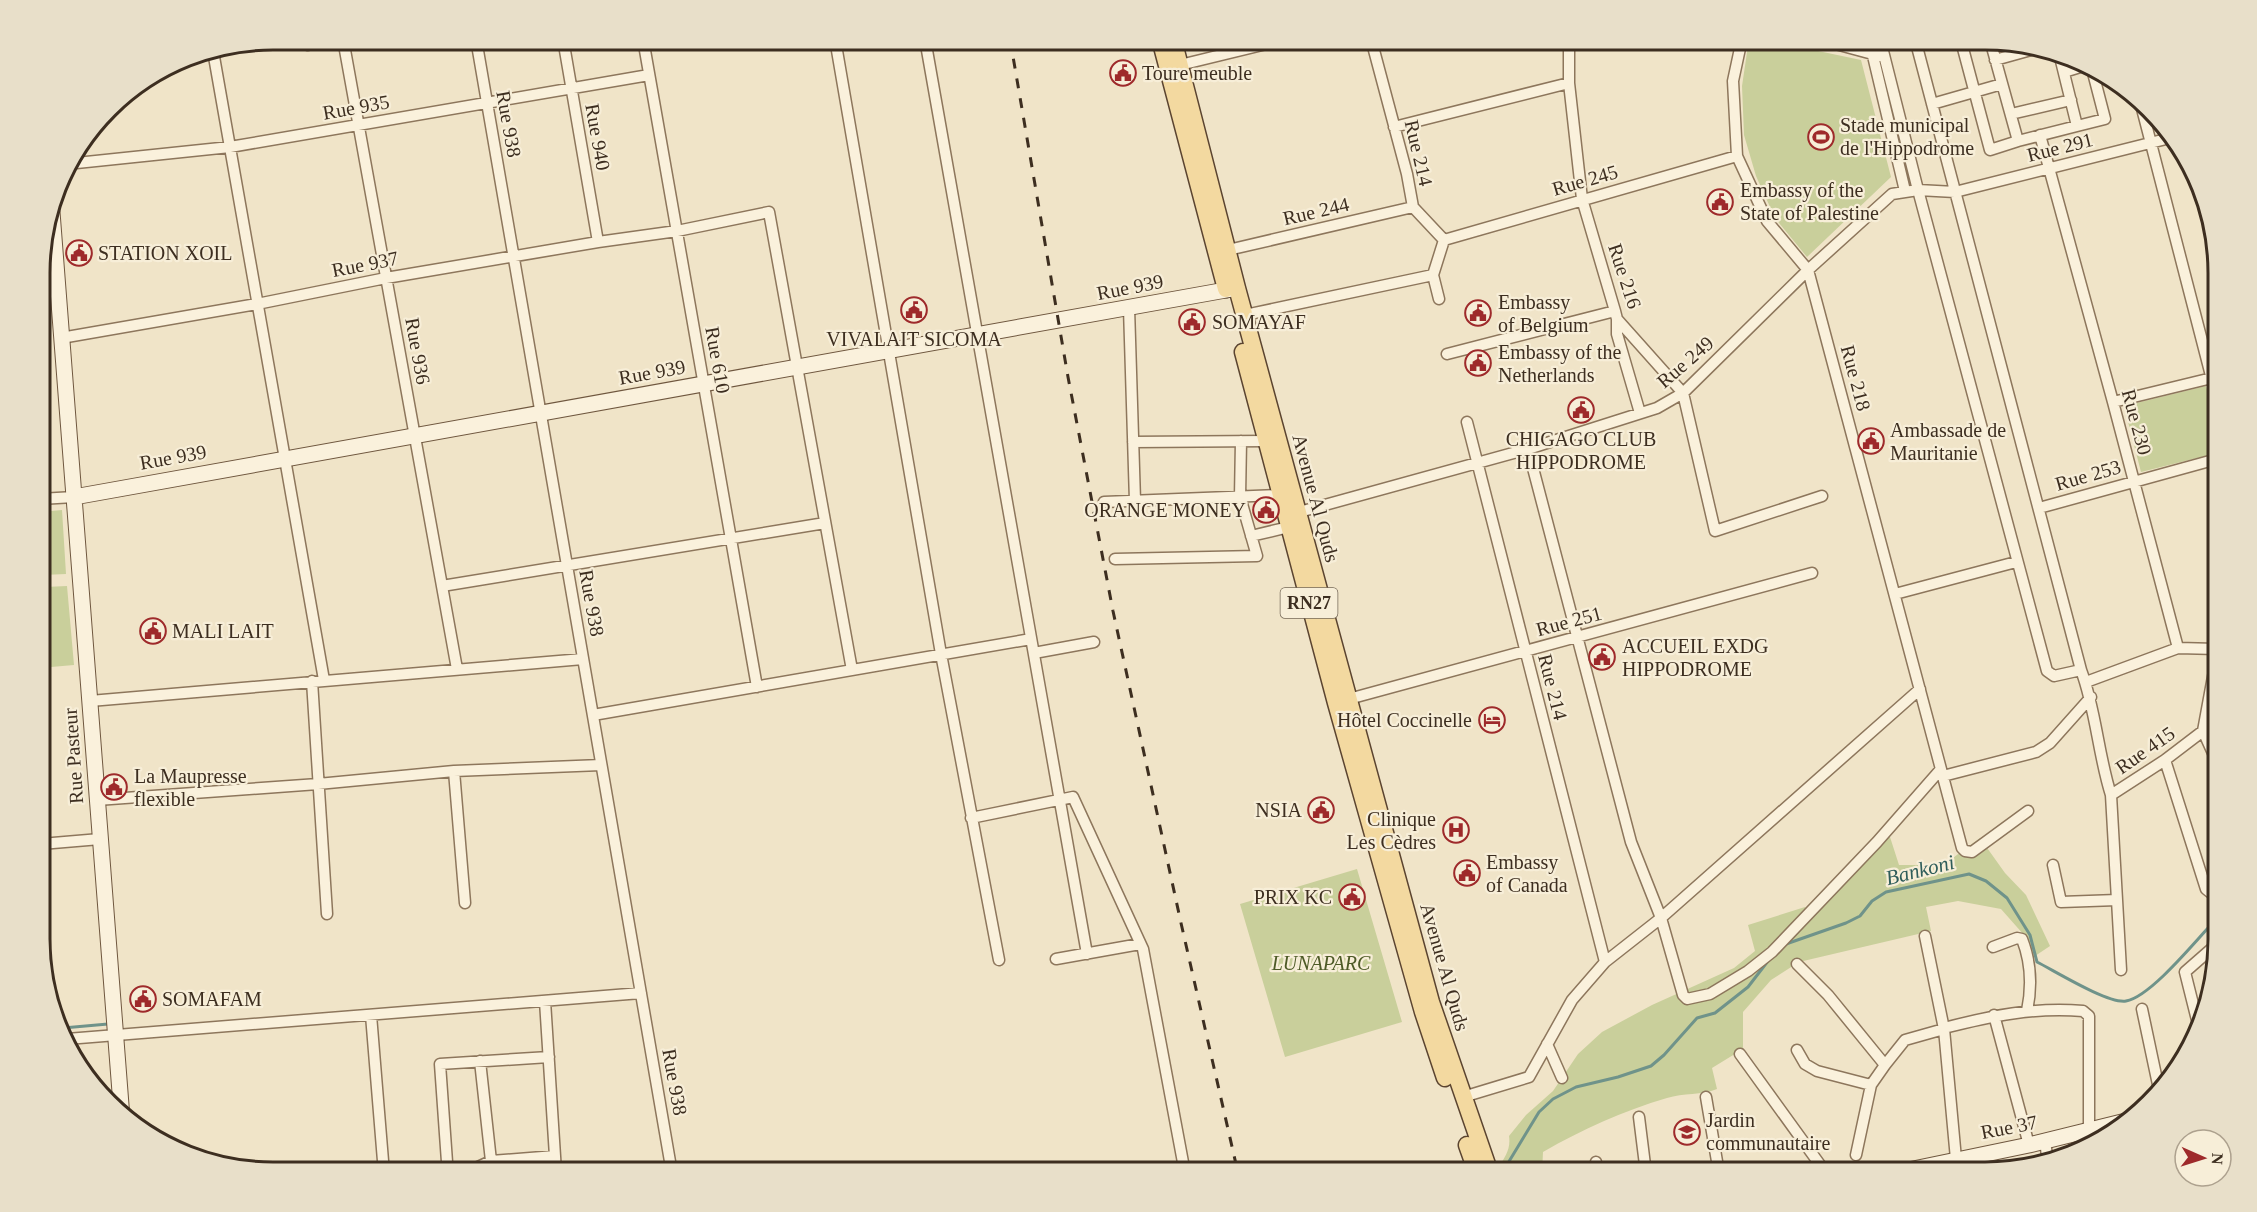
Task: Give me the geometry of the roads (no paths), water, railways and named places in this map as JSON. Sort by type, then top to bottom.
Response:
[{"type":"main road","name":"Avenue Al Quds","points":[[1163,50],[1232,289],[1266,441],[1281,495],[1291,518]]},
{"type":"main road","name":"Avenue Al Quds","points":[[1176,50],[1228,250],[1232,289],[1245,315],[1291,518],[1342,701],[1431,1002],[1463,1097],[1480,1162]]},
{"type":"main road","name":"Rue Pasteur","points":[[54,231],[121,1103]]},
{"type":"main road","name":"Rue 939","points":[[74,497],[1232,289]]},
{"type":"main road","name":"Avenue Al Quds","points":[[1342,701],[1423,1012],[1479,1162]]},
{"type":"main road","name":"Rue 37","points":[[1946,1162],[2045,1141],[2087,1136]]},
{"type":"street","name":"Rue 936","points":[[345,50],[457,669]]},
{"type":"street","name":"Rue 938","points":[[478,50],[670,1162]]},
{"type":"street","name":"Rue 940","points":[[565,50],[598,242]]},
{"type":"street","name":"Rue 610","points":[[645,50],[757,687]]},
{"type":"street","points":[[837,50],[971,818],[999,960]]},
{"type":"street","points":[[927,50],[1087,954]]},
{"type":"street","points":[[1180,65],[1242,50]]},
{"type":"street","name":"Rue 214","points":[[1374,50],[1413,207],[1444,240]]},
{"type":"street","name":"Rue 216","points":[[1569,50],[1569,83],[1582,199],[1616,315],[1683,393],[1715,531],[1822,496]]},
{"type":"street","name":"Rue 218","points":[[1740,50],[1733,81],[1737,156],[1767,220],[1808,270],[1962,848],[1972,852],[2028,811]]},
{"type":"street","points":[[1857,50],[1879,56]]},
{"type":"street","points":[[1875,50],[1918,190],[2047,671],[2054,676],[2081,670]]},
{"type":"street","points":[[1879,50],[1905,191]]},
{"type":"street","points":[[1918,50],[2081,670],[2091,697],[2111,795]]},
{"type":"street","points":[[1963,50],[1990,150],[2105,119],[2094,78]]},
{"type":"street","points":[[1992,50],[2018,141]]},
{"type":"street","points":[[1995,60],[2022,53]]},
{"type":"street","points":[[214,57],[285,459],[318,681],[318,784],[327,914]]},
{"type":"street","points":[[2062,63],[2077,126]]},
{"type":"street","points":[[2064,72],[2076,69]]},
{"type":"street","name":"Rue 935","points":[[78,163],[230,147],[649,75]]},
{"type":"street","points":[[1394,127],[1569,83]]},
{"type":"street","points":[[1932,104],[2002,84]]},
{"type":"street","points":[[2011,114],[2071,100]]},
{"type":"street","points":[[2144,117],[2208,352]]},
{"type":"street","name":"Rue 230","points":[[2040,135],[2114,402],[2178,648]]},
{"type":"street","name":"Rue 291","points":[[1955,192],[2164,139]]},
{"type":"street","name":"Rue 245","points":[[1444,240],[1737,156]]},
{"type":"street","name":"Rue 249","points":[[1251,536],[1291,518],[1528,449],[1657,408],[1683,393],[1808,270],[1892,194],[1918,190],[1955,192]]},
{"type":"street","name":"Rue 244","points":[[1228,250],[1413,207]]},
{"type":"street","name":"Rue 937","points":[[62,338],[257,304],[386,278],[677,231],[769,212],[797,367]]},
{"type":"street","points":[[1439,299],[1433,275],[1444,240]]},
{"type":"street","points":[[1245,315],[1433,275]]},
{"type":"street","points":[[1129,308],[1135,501]]},
{"type":"street","points":[[1447,354],[1616,315],[1617,333],[1640,413]]},
{"type":"street","points":[[797,367],[852,670]]},
{"type":"street","points":[[2114,402],[2208,380]]},
{"type":"street","name":"Rue 214","points":[[1467,422],[1605,962]]},
{"type":"street","points":[[1115,559],[1257,556],[1240,497],[1241,441]]},
{"type":"street","points":[[1133,442],[1266,441]]},
{"type":"street","points":[[1528,449],[1631,842],[1661,918],[1683,995],[1687,999],[1692,1000],[1710,994],[1748,971],[1772,952],[1942,773],[2036,752],[2050,743],[2091,697]]},
{"type":"street","name":"Rue 253","points":[[2038,508],[2208,461]]},
{"type":"street","points":[[1104,502],[1281,495]]},
{"type":"street","points":[[50,499],[74,497]]},
{"type":"street","points":[[442,586],[825,523]]},
{"type":"street","points":[[1895,594],[2016,562]]},
{"type":"street","name":"Rue 251","points":[[1342,701],[1812,573]]},
{"type":"street","points":[[593,715],[1031,639]]},
{"type":"street","points":[[1034,653],[1094,642]]},
{"type":"street","points":[[2086,682],[2178,648],[2208,649]]},
{"type":"street","points":[[90,701],[583,659]]},
{"type":"street","points":[[1463,1097],[1529,1077],[1572,1000],[1605,962],[1661,918],[1920,689]]},
{"type":"street","name":"Rue 415","points":[[2121,970],[2111,795],[2165,760],[2203,731],[2208,704]]},
{"type":"street","points":[[2203,731],[2208,742]]},
{"type":"street","points":[[2165,760],[2208,891]]},
{"type":"street","points":[[97,800],[318,784],[454,771],[602,765]]},
{"type":"street","points":[[454,771],[465,903]]},
{"type":"street","points":[[971,818],[1073,797],[1140,944],[1183,1162]]},
{"type":"street","points":[[50,843],[100,839]]},
{"type":"street","points":[[2053,865],[2061,902],[2117,900]]},
{"type":"street","points":[[1925,936],[1944,1029],[1956,1159]]},
{"type":"street","points":[[1993,947],[2017,938],[2022,939],[2028,955],[2030,997],[2027,1011]]},
{"type":"street","points":[[1056,959],[1140,944]]},
{"type":"street","points":[[2195,1013],[2185,972],[2207,953]]},
{"type":"street","points":[[1797,964],[1828,995],[1885,1065]]},
{"type":"street","points":[[72,1039],[641,993]]},
{"type":"street","points":[[545,1001],[555,1162]]},
{"type":"street","points":[[2142,1009],[2157,1081]]},
{"type":"street","points":[[1856,1155],[1871,1085],[1905,1040],[1994,1015],[2027,1011],[2073,1010],[2083,1011],[2089,1016],[2087,1136]]},
{"type":"street","points":[[371,1014],[383,1162]]},
{"type":"street","points":[[1994,1015],[2029,1145]]},
{"type":"street","points":[[1547,1044],[1562,1078]]},
{"type":"street","points":[[1797,1050],[1805,1064],[1817,1071],[1871,1085]]},
{"type":"street","points":[[1740,1054],[1818,1162]]},
{"type":"street","points":[[447,1162],[440,1064],[549,1057]]},
{"type":"street","points":[[480,1061],[491,1161],[555,1156]]},
{"type":"street","points":[[1706,1097],[1717,1162]]},
{"type":"street","points":[[1639,1117],[1645,1162]]},
{"type":"street","points":[[2045,1141],[2047,1154]]},
{"type":"waterway","name":"Bankoni","points":[[1786,944],[1860,916],[1872,901],[1886,892],[1969,874],[1986,881],[2007,898],[2030,935],[2037,962],[2095,992],[2118,1001],[2126,1001],[2136,997],[2161,978],[2208,928]]},
{"type":"waterway","name":"Bankoni","points":[[1509,1162],[1539,1112],[1553,1099],[1576,1087],[1651,1066],[1697,1018],[1715,1013],[1748,987],[1768,961]]},
{"type":"waterway","points":[[67,1028],[108,1024]]},
{"type":"railway","points":[[1012,50],[1068,377],[1113,611],[1235,1162]]},
{"type":"place","name":"Toure meuble","points":[[1123,73]]},
{"type":"place","name":"Stade municipal de l'Hippodrome","points":[[1821,137]]},
{"type":"place","name":"Embassy of the State of Palestine","points":[[1720,202]]},
{"type":"place","name":"STATION XOIL","points":[[79,253]]},
{"type":"place","name":"VIVALAIT SICOMA","points":[[914,310]]},
{"type":"place","name":"Embassy of Belgium","points":[[1478,313]]},
{"type":"place","name":"SOMAYAF","points":[[1192,322]]},
{"type":"place","name":"Embassy of the Netherlands","points":[[1478,363]]},
{"type":"place","name":"CHIGAGO CLUB HIPPODROME","points":[[1581,410]]},
{"type":"place","name":"Ambassade de Mauritanie","points":[[1871,441]]},
{"type":"place","name":"ORANGE MONEY","points":[[1266,510]]},
{"type":"place","name":"MALI LAIT","points":[[153,631]]},
{"type":"place","name":"ACCUEIL EXDG HIPPODROME","points":[[1602,657]]},
{"type":"place","name":"Hôtel Coccinelle","points":[[1492,720]]},
{"type":"place","name":"La Maupresse flexible","points":[[114,787]]},
{"type":"place","name":"NSIA","points":[[1321,810]]},
{"type":"place","name":"Clinique Les Cèdres","points":[[1456,830]]},
{"type":"place","name":"Embassy of Canada","points":[[1467,873]]},
{"type":"place","name":"PRIX KC","points":[[1352,897]]},
{"type":"place","name":"SOMAFAM","points":[[143,999]]},
{"type":"place","name":"Jardin communautaire","points":[[1687,1132]]},
{"type":"park label","name":"LUNAPARC","points":[[1321,963]]}]
